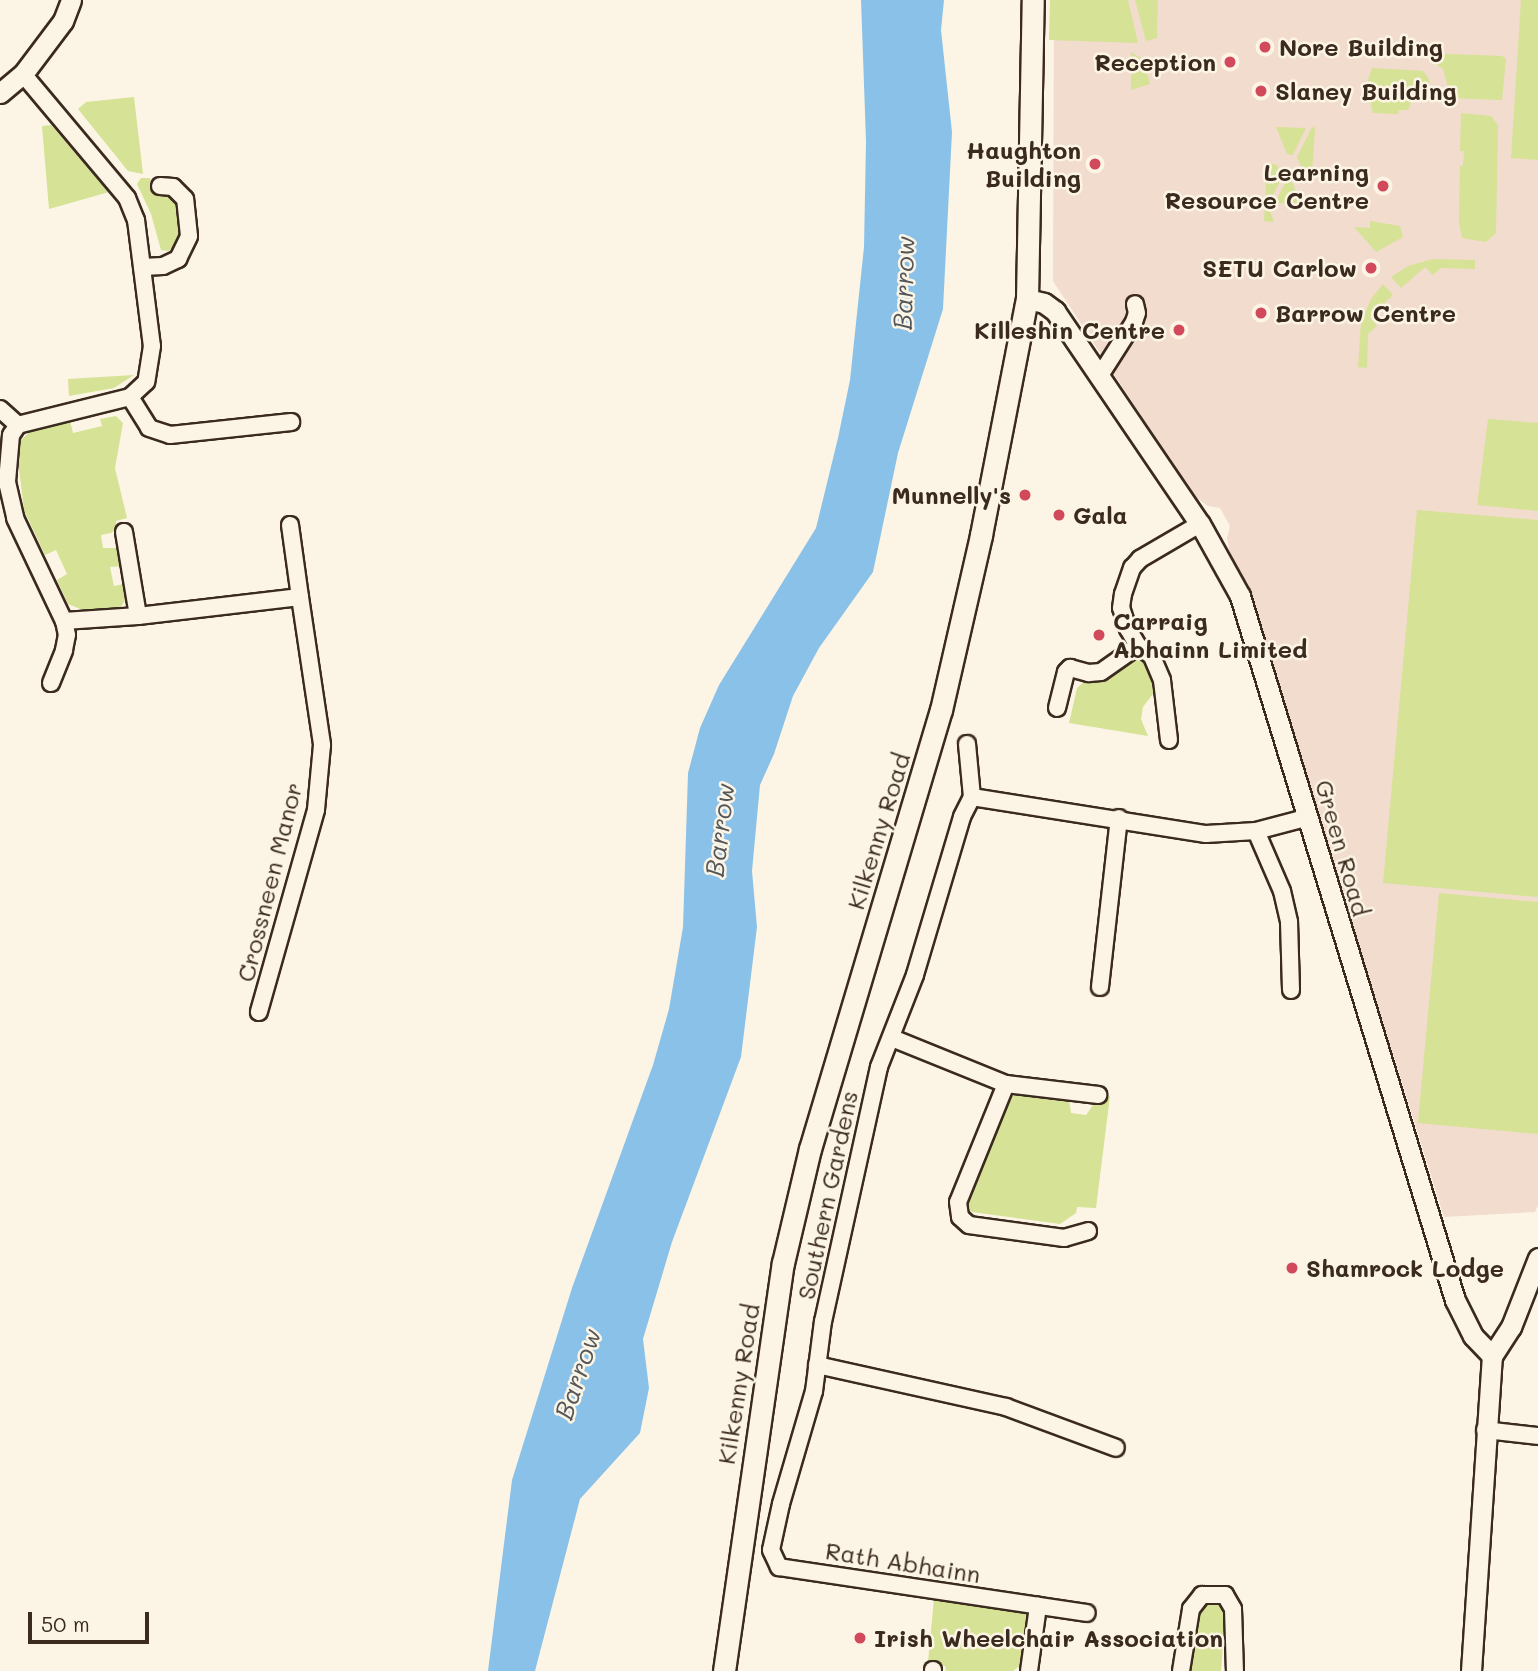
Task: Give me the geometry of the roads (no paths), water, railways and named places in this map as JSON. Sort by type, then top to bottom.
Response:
[{"type":"main road","name":"Kilkenny Road","points":[[724,1671],[786,1250],[810,1149],[942,710],[981,535],[1027,299],[1033,0]]},
{"type":"street","points":[[0,93],[23,74],[63,21],[71,0]]},
{"type":"street","points":[[23,74],[127,198],[136,219],[152,346],[146,382],[130,397],[18,425],[10,435],[7,449],[8,521],[64,621],[67,635],[51,683]]},
{"type":"street","points":[[142,267],[163,266],[178,259],[189,236],[186,199],[173,187],[160,186]]},
{"type":"street","name":"Green Road","points":[[1027,299],[1044,303],[1055,312],[1200,524],[1240,597],[1455,1300],[1473,1336],[1492,1356]]},
{"type":"street","points":[[1099,377],[1134,322],[1137,313],[1135,304]]},
{"type":"street","points":[[130,397],[149,428],[170,435],[291,422]]},
{"type":"street","points":[[0,409],[18,425]]},
{"type":"street","points":[[1169,740],[1162,680],[1152,656],[1138,646],[1128,629],[1121,608],[1123,594],[1132,568],[1140,559],[1200,524]]},
{"type":"street","name":"Crossneen Manor","points":[[259,1012],[316,810],[322,744],[290,525]]},
{"type":"street","points":[[124,532],[138,616]]},
{"type":"street","points":[[64,621],[138,616],[300,597]]},
{"type":"street","points":[[1058,708],[1066,672],[1070,668],[1089,673],[1101,672],[1138,646]]},
{"type":"street","name":"Southern Gardens","points":[[771,1550],[780,1504],[814,1391],[823,1321],[879,1067],[915,975],[962,817],[972,797],[967,744]]},
{"type":"street","points":[[972,797],[1119,818],[1206,834],[1256,831],[1308,817]]},
{"type":"street","points":[[1100,987],[1119,818]]},
{"type":"street","points":[[1256,831],[1285,901],[1290,943],[1291,990]]},
{"type":"street","points":[[892,1038],[1006,1084],[1098,1095]]},
{"type":"street","points":[[1006,1084],[958,1202],[960,1217],[969,1225],[1064,1238],[1088,1231]]},
{"type":"street","points":[[1471,1671],[1492,1356],[1511,1327],[1538,1258]]},
{"type":"street","points":[[817,1365],[1006,1407],[1116,1448]]},
{"type":"street","points":[[1485,1430],[1538,1436]]},
{"type":"street","name":"Rath Abhainn","points":[[771,1550],[779,1567],[1087,1613]]},
{"type":"street","points":[[1181,1671],[1191,1609],[1202,1595],[1225,1595],[1233,1609],[1235,1671]]},
{"type":"street","points":[[1029,1671],[1038,1606]]},
{"type":"water","name":"Barrow","points":[[861,0],[944,0],[941,30],[952,132],[943,309],[898,453],[873,572],[819,648],[793,696],[774,754],[760,785],[752,871],[757,927],[741,1057],[672,1242],[643,1339],[649,1388],[640,1433],[580,1499],[535,1671],[488,1671],[512,1480],[572,1288],[653,1065],[669,1009],[683,927],[688,773],[700,728],[719,685],[816,528],[838,438],[850,380],[864,247],[866,141]]},
{"type":"place","name":"Nore Building","points":[[1265,47]]},
{"type":"place","name":"Reception","points":[[1230,62]]},
{"type":"place","name":"Slaney Building","points":[[1261,91]]},
{"type":"place","name":"Haughton Building","points":[[1095,164]]},
{"type":"place","name":"Learning Resource Centre","points":[[1383,186]]},
{"type":"place","name":"SETU Carlow","points":[[1371,268]]},
{"type":"place","name":"Barrow Centre","points":[[1261,313]]},
{"type":"place","name":"Killeshin Centre","points":[[1179,330]]},
{"type":"place","name":"Munnelly's","points":[[1025,495]]},
{"type":"place","name":"Gala","points":[[1059,515]]},
{"type":"place","name":"Carraig Abhainn Limited","points":[[1099,635]]},
{"type":"place","name":"Shamrock Lodge","points":[[1292,1268]]},
{"type":"place","name":"Irish Wheelchair Association","points":[[860,1638]]}]
